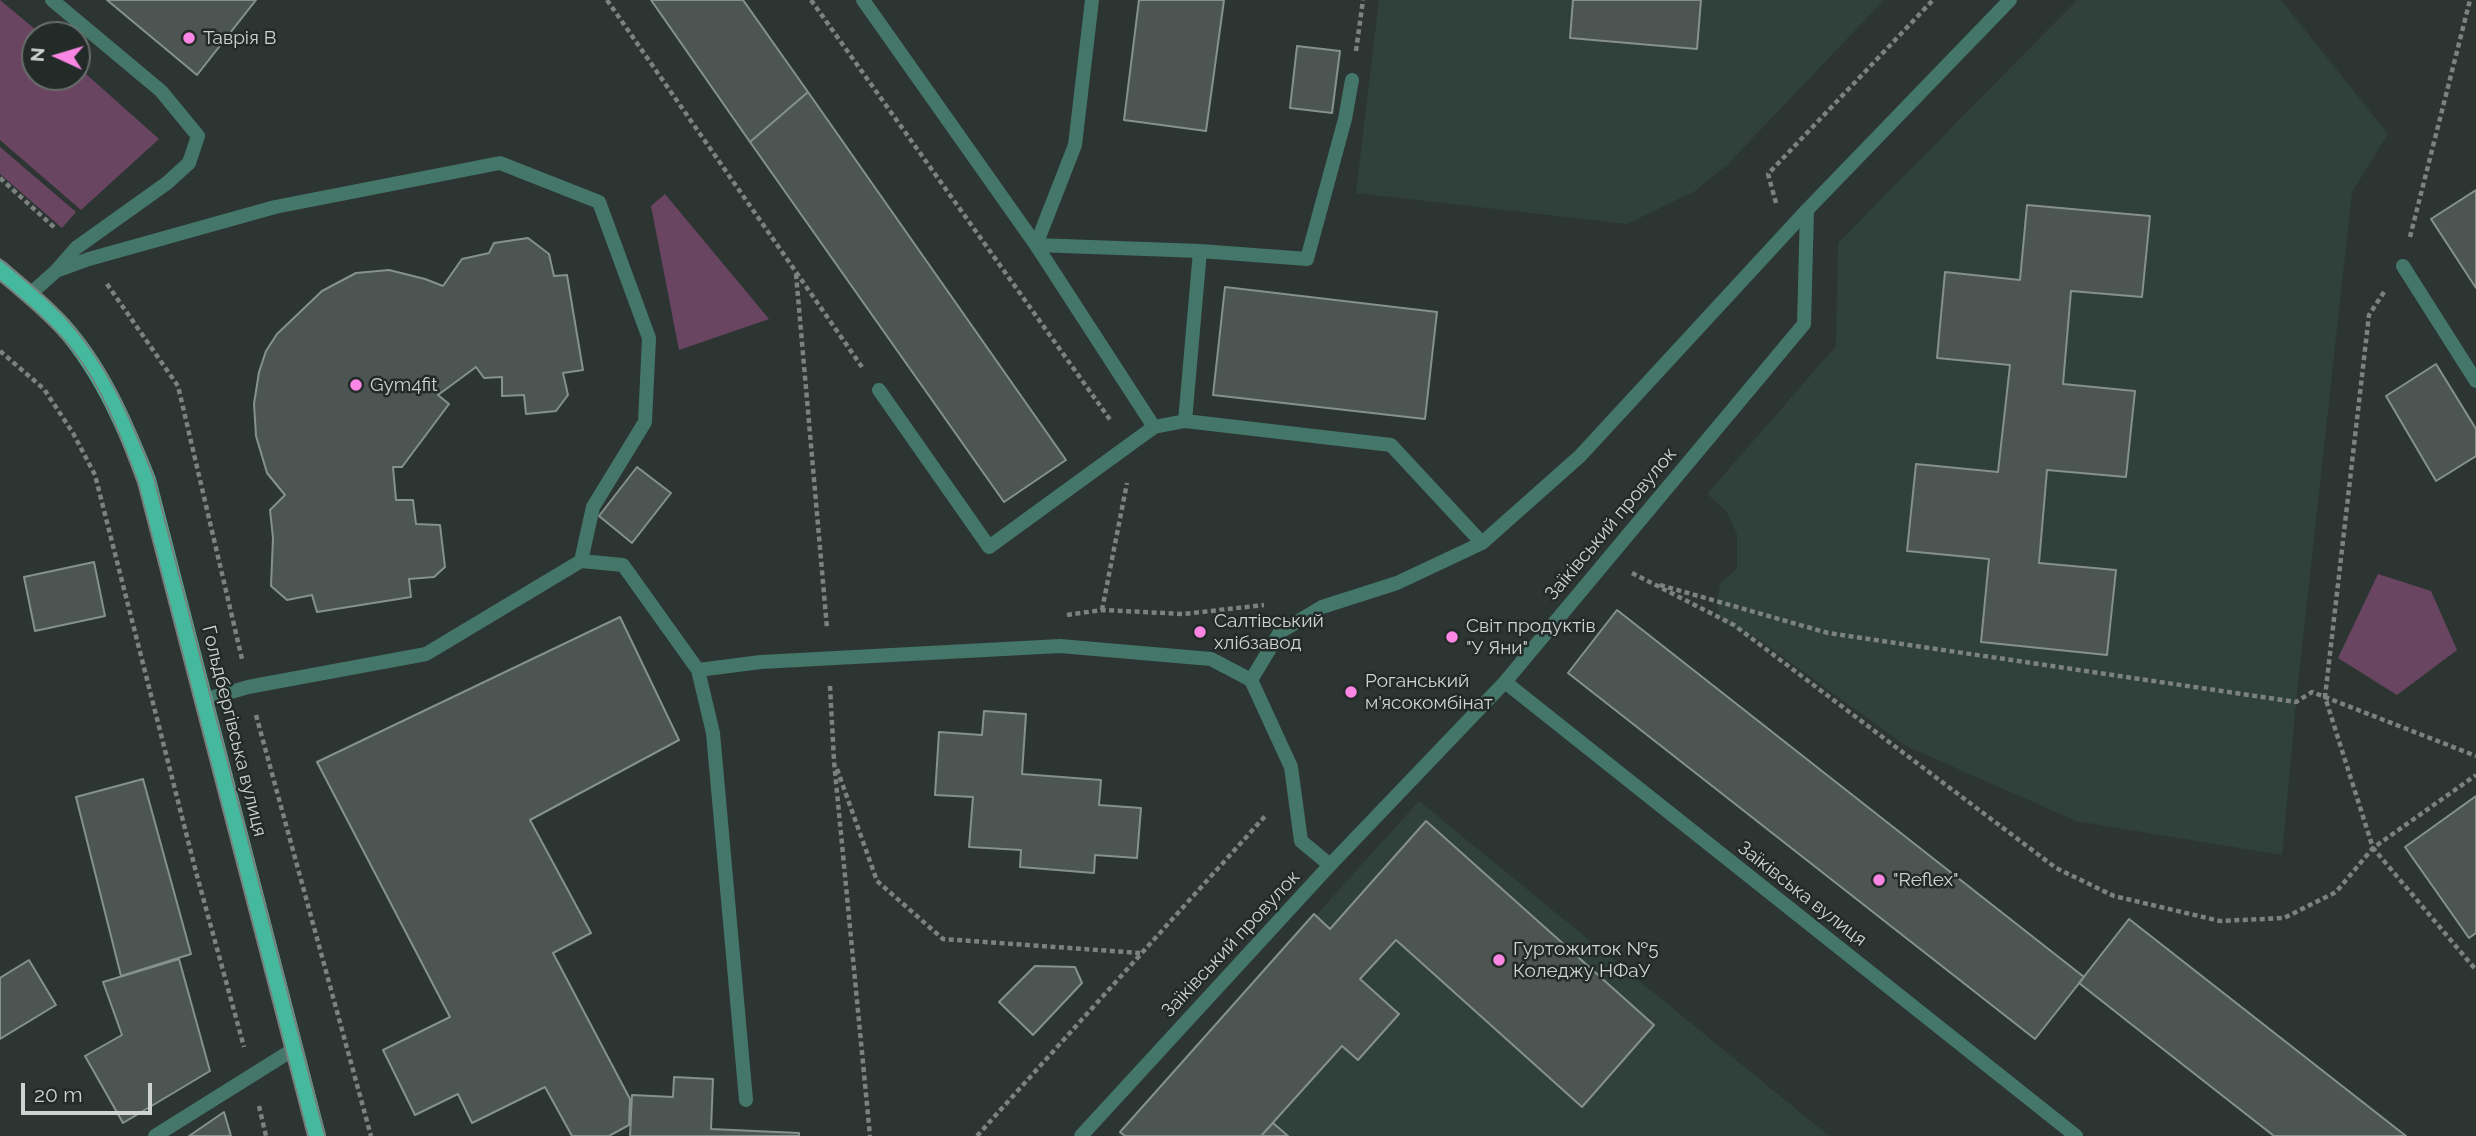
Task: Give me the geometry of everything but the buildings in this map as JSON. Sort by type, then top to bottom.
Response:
[{"type":"main road","name":"Гольдбергівська вулиця","points":[[0,269],[57,320],[81,348],[111,397],[146,480],[317,1136]]},
{"type":"street","points":[[29,295],[57,271],[76,248],[167,183],[189,163],[198,136],[161,92],[52,0]]},
{"type":"street","points":[[863,0],[1036,245],[1154,427]]},
{"type":"street","points":[[1036,245],[1075,145],[1092,0]]},
{"type":"street","points":[[1251,680],[1280,632],[1322,607],[1396,583],[1482,542],[1580,456],[1807,210],[2010,0]]},
{"type":"street","points":[[1036,245],[1200,251],[1307,259],[1345,119],[1352,80]]},
{"type":"street","points":[[57,271],[275,207],[500,163],[599,202],[649,338],[645,422],[593,507],[581,561]]},
{"type":"street","name":"Заїківський провулок","points":[[1081,1136],[1330,865],[1505,682],[1804,324],[1807,210]]},
{"type":"street","points":[[1185,421],[1200,251]]},
{"type":"street","points":[[2403,266],[2476,381]]},
{"type":"street","points":[[878,390],[989,547],[1154,427],[1185,421],[1391,445],[1482,542]]},
{"type":"street","points":[[204,700],[248,687],[426,654],[581,561],[623,565],[698,670],[713,733],[746,1100]]},
{"type":"street","points":[[698,670],[761,662],[1060,646],[1211,659],[1251,680],[1291,767],[1301,841],[1330,865]]},
{"type":"street","name":"Заїківська вулиця","points":[[1505,682],[2076,1136]]},
{"type":"street","points":[[155,1136],[294,1049]]},
{"type":"path","points":[[607,0],[878,390]]},
{"type":"path","points":[[811,0],[1128,446],[1131,462],[1102,610]]},
{"type":"path","points":[[1352,80],[1363,0]]},
{"type":"path","points":[[1778,211],[1768,174],[1933,0]]},
{"type":"path","points":[[2470,0],[2403,266],[2369,315],[2325,697],[2374,848],[2476,970]]},
{"type":"path","points":[[0,178],[76,248]]},
{"type":"path","points":[[89,260],[178,386],[248,687],[371,1136]]},
{"type":"path","points":[[796,274],[829,658],[834,761],[870,1136]]},
{"type":"path","points":[[0,351],[44,389],[73,433],[95,475],[196,872],[267,1136]]},
{"type":"path","points":[[1606,560],[1734,625],[2056,868],[2114,896],[2220,921],[2284,918],[2336,892],[2374,848],[2476,775]]},
{"type":"path","points":[[1648,581],[1828,633],[2297,702],[2312,692],[2476,756]]},
{"type":"path","points":[[1061,615],[1102,610],[1184,614],[1266,605]]},
{"type":"path","points":[[834,761],[877,881],[943,939],[1141,953]]},
{"type":"path","points":[[977,1136],[1293,784]]},
{"type":"shaded area","points":[[0,0],[25,21],[21,21],[21,91],[91,91],[91,78],[159,139],[81,210],[0,140]]},
{"type":"shaded area","points":[[1379,0],[1884,0],[1727,165],[1695,191],[1627,224],[1356,193]]},
{"type":"shaded area","points":[[2077,0],[2281,0],[2388,134],[2352,192],[2296,702],[2282,855],[2076,821],[1906,746],[1754,636],[1722,623],[1717,603],[1720,584],[1737,568],[1737,534],[1727,512],[1707,494],[1836,346],[1838,243]]},
{"type":"shaded area","points":[[0,147],[76,212],[62,228],[0,174]]},
{"type":"shaded area","points":[[665,194],[769,319],[679,350],[651,206]]},
{"type":"shaded area","points":[[2378,574],[2431,591],[2457,650],[2397,695],[2338,658]]},
{"type":"shaded area","points":[[1419,801],[1829,1136],[1117,1136]]},
{"type":"tram line","points":[[0,259],[58,309],[94,354],[117,393],[154,478],[325,1136]]},
{"type":"tram line","points":[[0,281],[48,323],[85,367],[111,415],[138,483],[308,1136]]},
{"type":"place","name":"Таврія В","points":[[189,38]]},
{"type":"place","name":"Gym4fit","points":[[356,385]]},
{"type":"place","name":"Салтівський хлібзавод","points":[[1200,632]]},
{"type":"place","name":"Світ продуктів \"У Яни\"","points":[[1452,637]]},
{"type":"place","name":"Роганський м'ясокомбінат","points":[[1351,692]]},
{"type":"place","name":"\"Reflex\"","points":[[1879,880]]},
{"type":"place","name":"Гуртожиток №5 Коледжу НФаУ","points":[[1499,960]]}]
